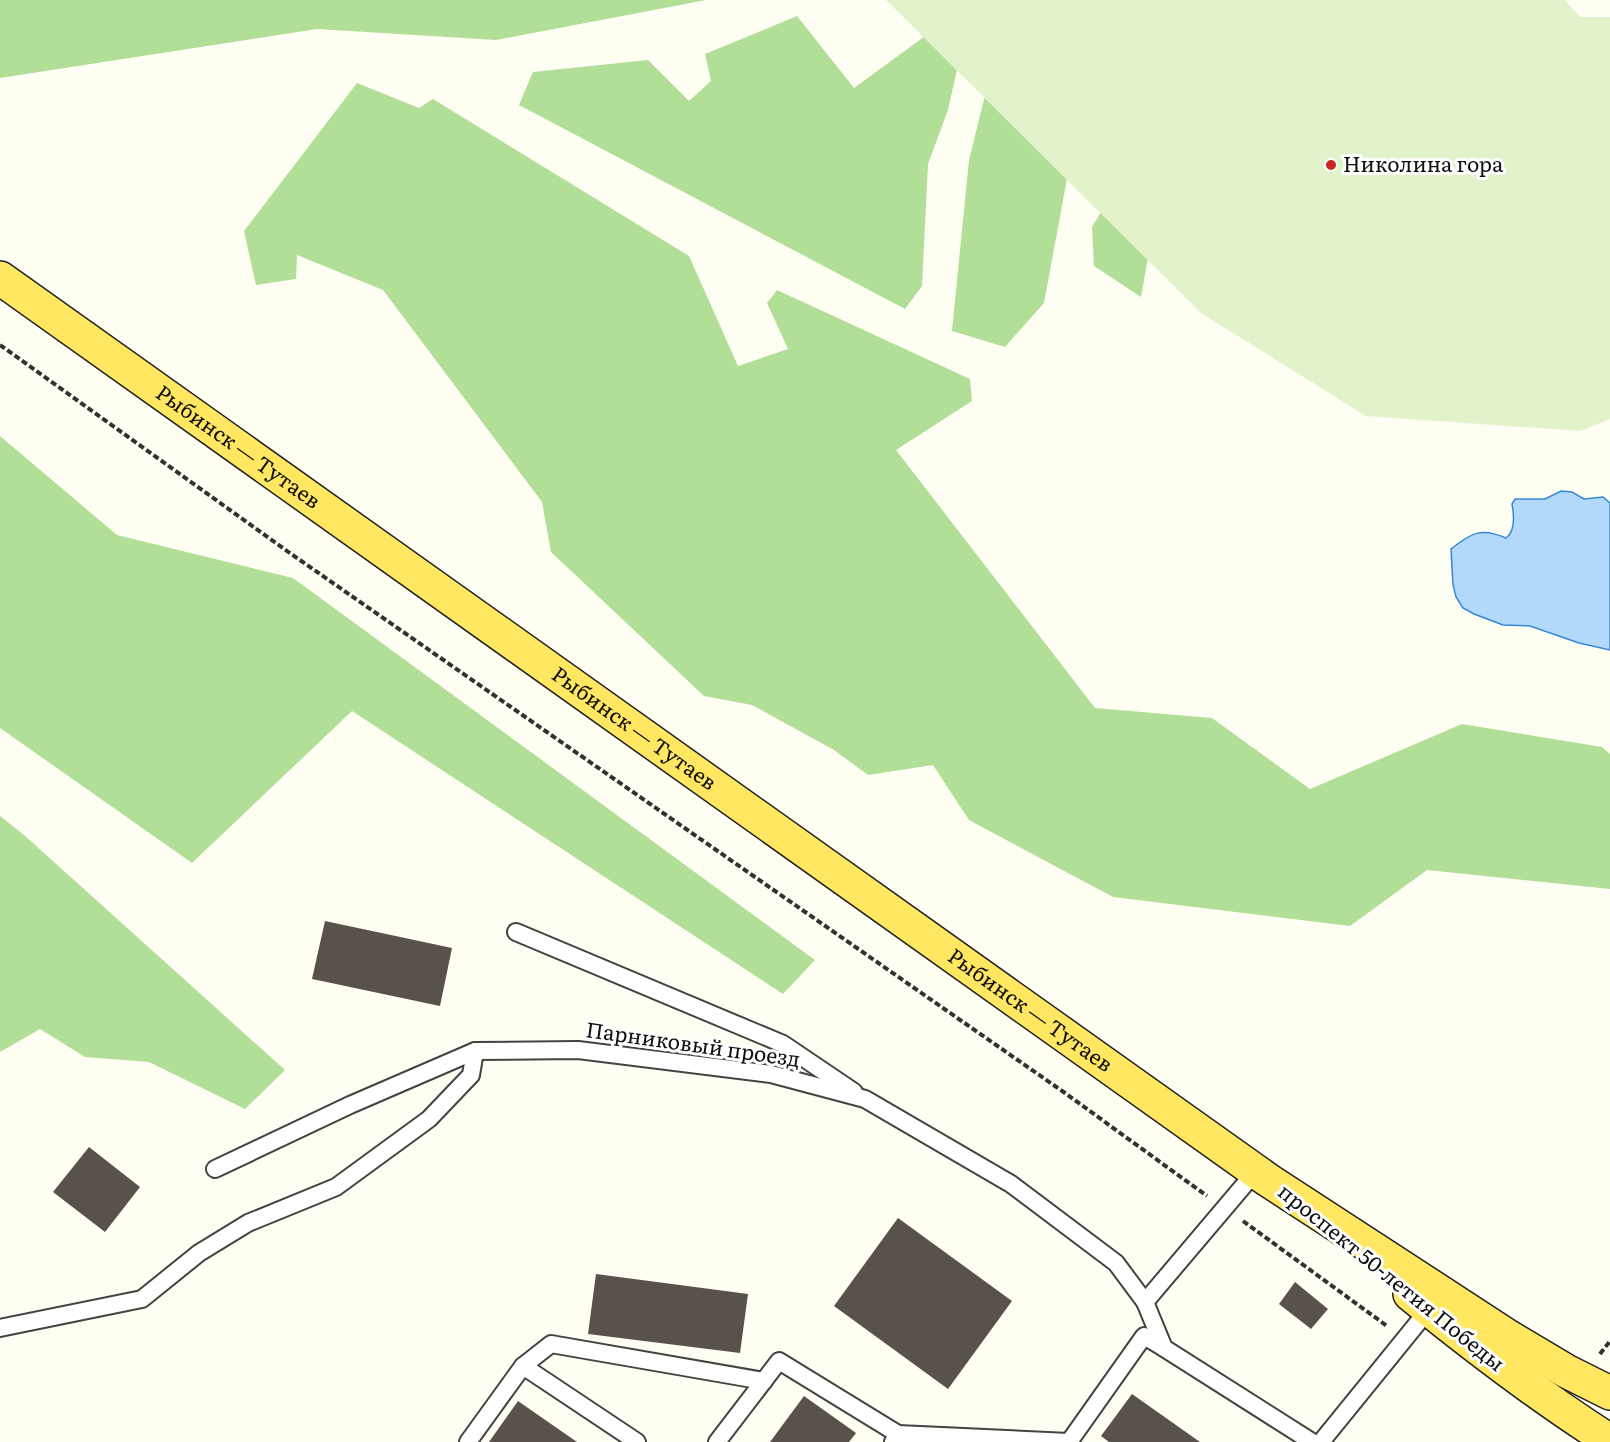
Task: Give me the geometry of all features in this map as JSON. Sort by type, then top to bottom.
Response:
[{"type":"main road","name":"Рыбинск — Тутаев","points":[[0,278],[1262,1175]]},
{"type":"main road","name":"проспект 50-летия Победы","points":[[1262,1175],[1494,1362],[1545,1399],[1610,1441]]},
{"type":"main road","name":"проспект 50-летия Победы","points":[[1262,1175],[1509,1337],[1566,1371],[1610,1393]]},
{"type":"lane","points":[[516,932],[783,1044],[865,1099]]},
{"type":"lane","name":"Парниковый проезд","points":[[215,1169],[350,1105],[475,1051],[578,1050],[771,1074],[865,1099],[1011,1184],[1116,1263],[1145,1302],[1164,1348]]},
{"type":"lane","points":[[0,1328],[142,1299],[199,1253],[248,1223],[336,1186],[429,1119],[471,1075],[475,1051]]},
{"type":"lane","points":[[1145,1302],[1224,1208],[1262,1175]]},
{"type":"lane","points":[[1321,1442],[1429,1309]]},
{"type":"lane","points":[[717,1442],[779,1361],[896,1438],[1069,1442],[1144,1336],[1312,1442]]},
{"type":"lane","points":[[468,1442],[523,1366],[551,1344],[764,1381]]},
{"type":"lane","points":[[523,1366],[637,1442]]},
{"type":"path","points":[[0,345],[287,551],[1046,1080],[1405,1339]]},
{"type":"green space","points":[[0,0],[706,0],[496,40],[317,29],[0,78]]},
{"type":"green space","name":"Николина гора","points":[[886,0],[1565,0],[1580,17],[1610,17],[1610,419],[1580,431],[1366,416],[1201,313]]},
{"type":"green space","points":[[797,16],[854,88],[943,23],[963,43],[948,110],[928,164],[922,286],[905,309],[519,105],[533,72],[648,60],[689,101],[711,81],[705,54]]},
{"type":"green space","points":[[995,55],[1074,141],[1044,303],[1005,347],[952,331],[969,160]]},
{"type":"green space","points":[[357,83],[419,108],[433,99],[689,256],[738,366],[788,349],[767,303],[777,290],[970,379],[972,401],[896,450],[1095,708],[1212,718],[1310,789],[1462,724],[1602,747],[1610,754],[1610,889],[1427,870],[1350,926],[1113,897],[969,820],[933,765],[868,775],[834,750],[752,705],[704,696],[551,552],[542,502],[383,290],[297,255],[296,279],[256,285],[244,231]]},
{"type":"green space","points":[[1113,192],[1151,241],[1141,297],[1094,266],[1092,227]]},
{"type":"green space","points":[[0,436],[117,535],[293,578],[815,960],[783,994],[352,711],[192,863],[0,728]]},
{"type":"green space","points":[[0,816],[285,1070],[245,1109],[149,1062],[85,1057],[40,1029],[0,1052]]},
{"type":"water","points":[[1561,491],[1572,492],[1584,499],[1603,497],[1610,503],[1610,650],[1579,643],[1530,626],[1503,625],[1463,608],[1456,597],[1451,549],[1477,533],[1490,533],[1506,538],[1513,527],[1512,504],[1515,499],[1545,499]]},
{"type":"building","points":[[325,921],[452,948],[440,1006],[312,979]]},
{"type":"building","points":[[89,1147],[140,1187],[105,1232],[53,1192]]},
{"type":"building","points":[[898,1218],[1012,1301],[948,1389],[834,1306]]},
{"type":"building","points":[[596,1274],[748,1294],[740,1353],[588,1334]]},
{"type":"building","points":[[1295,1282],[1328,1309],[1311,1329],[1279,1304]]},
{"type":"building","points":[[1132,1394],[1200,1442],[1109,1442],[1101,1436]]},
{"type":"building","points":[[804,1396],[856,1433],[849,1442],[770,1442]]},
{"type":"building","points":[[518,1401],[577,1442],[489,1442]]},
{"type":"place","name":"Николина гора","points":[[1331,165]]}]
